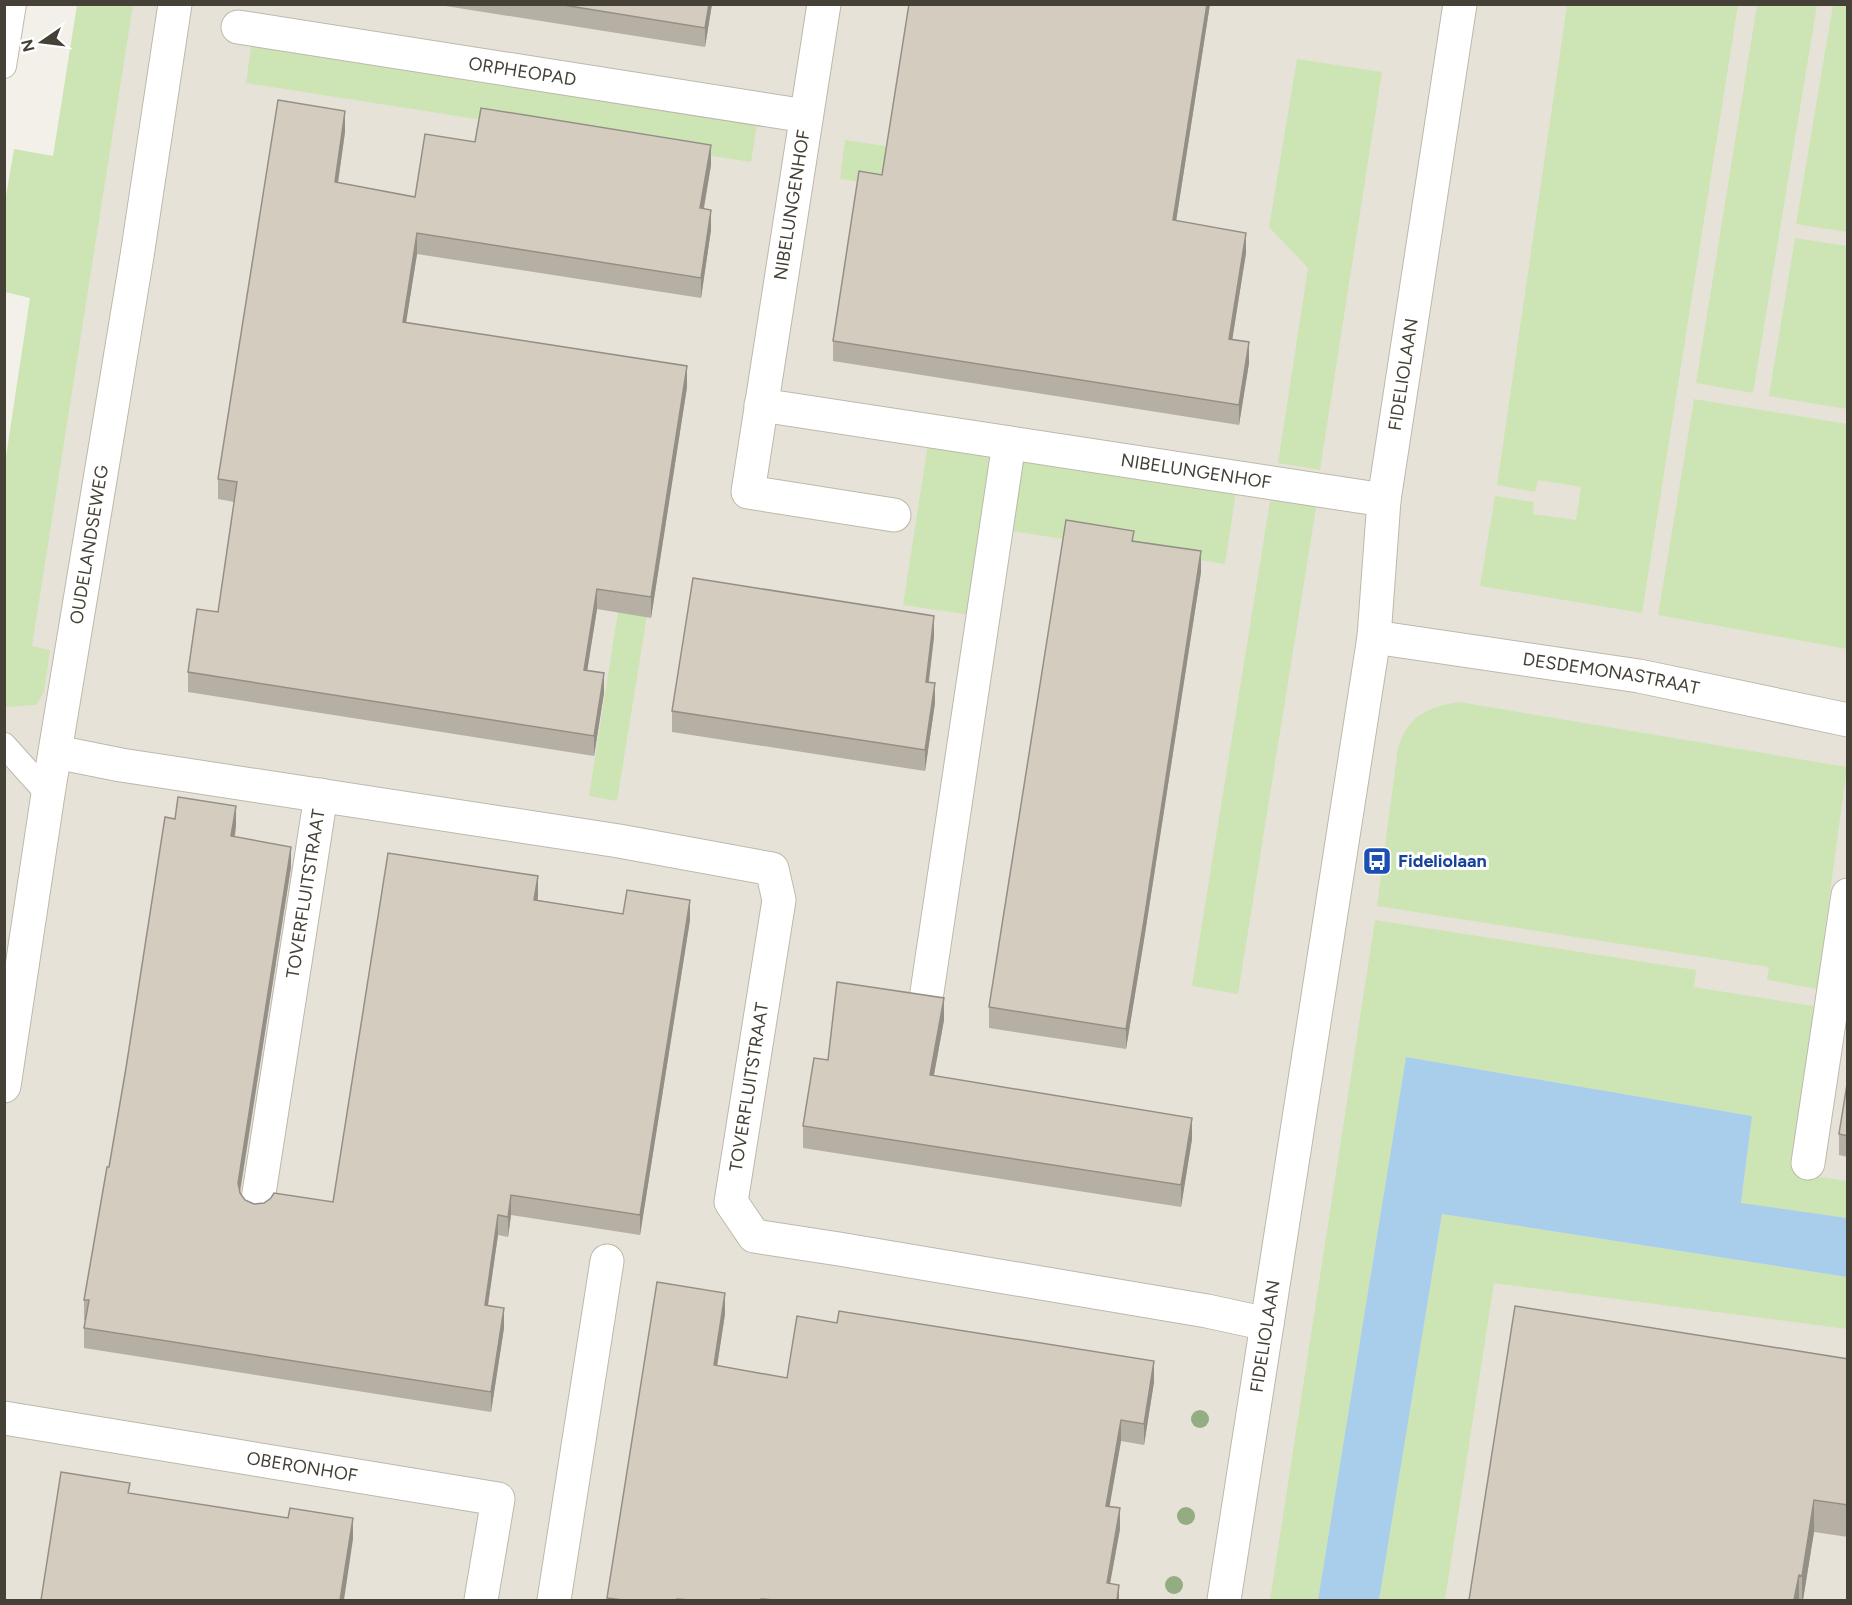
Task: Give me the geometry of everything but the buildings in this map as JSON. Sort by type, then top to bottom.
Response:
[{"type":"street","name":"OUDELANDSEWEG","points":[[4,1086],[48,794],[137,256],[175,4]]},
{"type":"street","name":"NIBELUNGENHOF","points":[[824,4],[748,492],[894,515]]},
{"type":"street","name":"FIDELIOLAAN","points":[[1224,1600],[1374,637],[1384,500],[1460,4]]},
{"type":"street","name":"ORPHEOPAD","points":[[238,27],[806,116]]},
{"type":"street","name":"NIBELUNGENHOF","points":[[761,405],[1384,500]]},
{"type":"street","points":[[927,992],[1009,443]]},
{"type":"street","name":"DESDEMONASTRAAT","points":[[1374,637],[1639,676],[1848,720]]},
{"type":"street","name":"TOVERFLUITSTRAAT","points":[[56,752],[121,765],[619,842],[772,869],[779,900],[731,1202],[754,1236],[1207,1311],[1267,1324]]},
{"type":"street","name":"TOVERFLUITSTRAAT","points":[[257,1206],[321,795]]},
{"type":"street","points":[[1808,1163],[1848,895]]},
{"type":"street","points":[[554,1600],[607,1261]]},
{"type":"street","name":"OBERONHOF","points":[[4,1418],[498,1499],[481,1600]]},
{"type":"lane","points":[[4,66],[14,4]]},
{"type":"lane","points":[[4,745],[48,794]]},
{"type":"shaded area","points":[[90,5],[1847,5],[1847,1600],[5,1600],[4,585]]},
{"type":"green space","points":[[77,5],[133,5],[32,646],[50,650],[44,692],[36,705],[7,707],[4,704],[5,463],[30,298],[5,292],[5,202],[14,149],[53,156]]},
{"type":"green space","points":[[1567,5],[1738,5],[1642,613],[1480,586],[1495,496],[1534,502],[1533,514],[1576,520],[1581,487],[1538,480],[1535,492],[1497,485]]},
{"type":"green space","points":[[1757,5],[1817,5],[1753,393],[1696,383]]},
{"type":"green space","points":[[1833,5],[1847,5],[1847,232],[1796,224]]},
{"type":"green space","points":[[252,39],[758,118],[751,162],[246,83]]},
{"type":"green space","points":[[1297,59],[1382,72],[1320,470],[1278,463],[1308,268],[1269,227]]},
{"type":"green space","points":[[845,140],[1004,164],[998,203],[840,179]]},
{"type":"green space","points":[[1795,238],[1847,246],[1847,409],[1769,396]]},
{"type":"green space","points":[[1694,399],[1847,424],[1847,649],[1658,615]]},
{"type":"green space","points":[[928,444],[995,454],[971,615],[903,605]]},
{"type":"green space","points":[[1022,458],[1236,492],[1225,564],[1011,531]]},
{"type":"green space","points":[[1271,495],[1317,502],[1238,994],[1192,986]]},
{"type":"green space","points":[[622,586],[651,591],[617,801],[589,796]]},
{"type":"green space","points":[[1459,702],[1847,767],[1817,989],[1767,980],[1769,967],[1377,906],[1398,748],[1402,737],[1413,721],[1428,710]]},
{"type":"green space","points":[[1375,920],[1696,970],[1694,987],[1818,1007],[1794,1173],[1847,1181],[1847,1218],[1741,1204],[1752,1116],[1406,1057],[1318,1600],[1270,1600]]},
{"type":"green space","points":[[1442,1214],[1847,1277],[1847,1329],[1494,1283],[1445,1600],[1379,1600]]},
{"type":"water","points":[[1406,1057],[1752,1116],[1741,1203],[1847,1218],[1847,1277],[1442,1214],[1379,1600],[1318,1600]]},
{"type":"place","name":"Fideliolaan","points":[[1377,861]]}]
